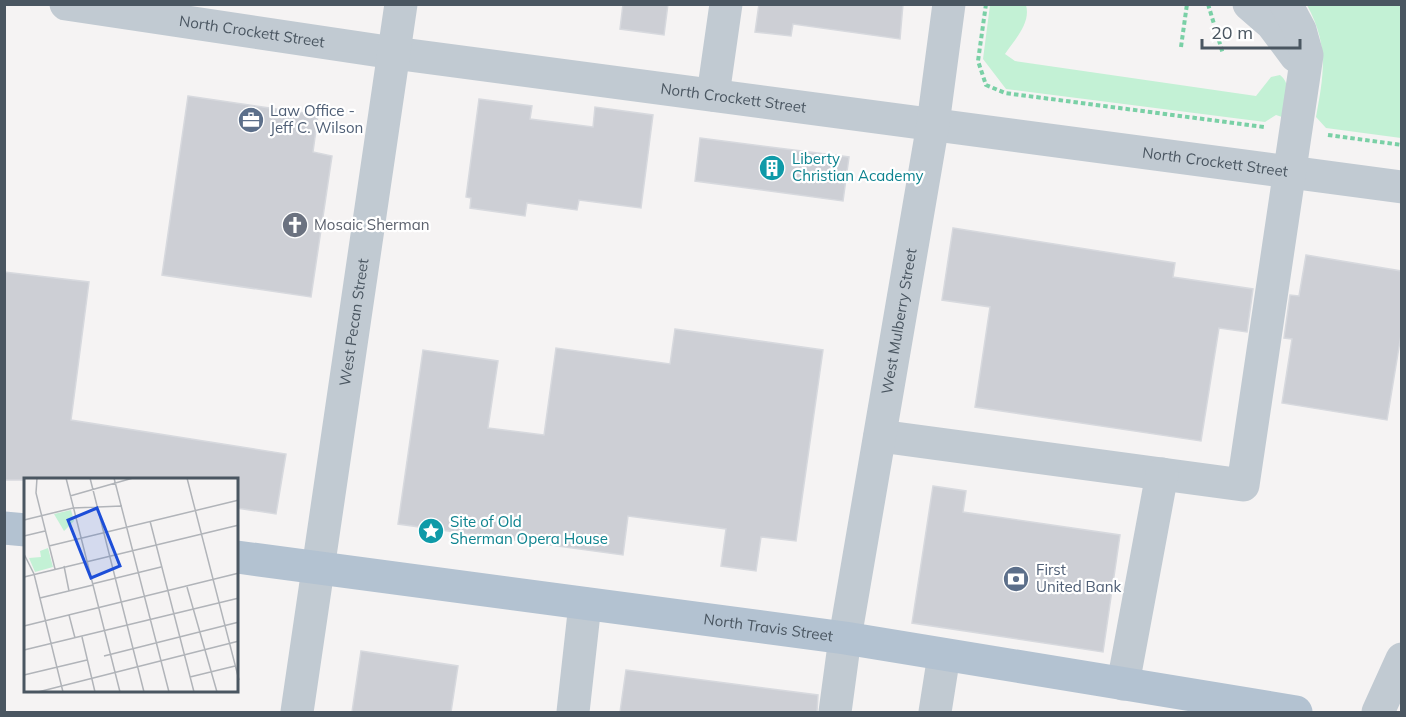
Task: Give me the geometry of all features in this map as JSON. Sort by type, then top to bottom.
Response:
[{"type":"main road","points":[[4,528],[24,530]]},
{"type":"main road","name":"North Travis Street","points":[[238,557],[845,638],[1296,712]]},
{"type":"street","name":"North Crockett Street","points":[[66,4],[394,53],[1401,187]]},
{"type":"street","name":"West Pecan Street","points":[[297,712],[401,4]]},
{"type":"street","points":[[713,95],[726,4]]},
{"type":"street","name":"West Mulberry Street","points":[[835,712],[845,638],[933,124],[949,4]]},
{"type":"street","points":[[1249,4],[1272,24],[1305,67]]},
{"type":"street","points":[[880,436],[1244,485],[1307,55],[1300,30],[1286,4]]},
{"type":"street","points":[[1123,684],[1162,474]]},
{"type":"street","points":[[573,712],[585,604]]},
{"type":"street","points":[[935,712],[945,655]]},
{"type":"street","points":[[1378,712],[1401,659]]},
{"type":"path","points":[[986,4],[978,61],[986,85],[1005,93],[1265,127],[1276,122],[1326,135],[1401,145]]},
{"type":"path","points":[[1181,47],[1187,4]]},
{"type":"path","points":[[1208,4],[1223,54]]},
{"type":"green space","points":[[990,5],[1026,5],[1024,24],[1005,54],[1015,61],[1256,96],[1271,77],[1280,75],[1287,89],[1287,101],[1282,117],[1276,115],[1265,122],[1006,89],[983,59]]},
{"type":"green space","points":[[1307,5],[1401,5],[1401,138],[1326,128],[1316,117],[1321,87],[1322,47]]},
{"type":"building","points":[[623,4],[668,4],[664,35],[620,29]]},
{"type":"building","points":[[759,4],[903,4],[900,39],[793,24],[791,36],[755,32]]},
{"type":"building","points":[[188,96],[318,115],[313,152],[332,156],[311,297],[162,275]]},
{"type":"building","points":[[479,99],[532,106],[530,119],[593,127],[595,107],[653,115],[641,208],[579,200],[577,210],[527,203],[525,216],[470,208],[471,198],[466,197]]},
{"type":"building","name":"Liberty Christian Academy","points":[[700,138],[849,157],[843,201],[695,181]]},
{"type":"building","points":[[953,228],[1175,263],[1173,277],[1253,289],[1247,332],[1219,328],[1201,441],[975,407],[990,307],[942,300]]},
{"type":"building","points":[[1306,255],[1401,271],[1401,335],[1387,420],[1282,403],[1292,339],[1284,338],[1290,295],[1299,296]]},
{"type":"building","points":[[4,272],[89,282],[71,420],[286,454],[276,514],[238,508],[238,478],[24,478],[24,480],[4,480]]},
{"type":"building","points":[[675,329],[823,350],[796,541],[761,537],[756,571],[721,566],[726,529],[628,516],[623,555],[398,524],[423,350],[498,361],[488,428],[544,435],[556,348],[670,364]]},
{"type":"building","name":"First United Bank","points":[[933,486],[966,491],[963,512],[1120,535],[1103,652],[912,623]]},
{"type":"building","points":[[361,651],[458,666],[451,712],[352,712]]},
{"type":"building","points":[[626,670],[818,695],[817,712],[620,712]]},
{"type":"place","name":"Law Office - Jeff C. Wilson","points":[[251,120]]},
{"type":"place","name":"Liberty Christian Academy","points":[[772,168]]},
{"type":"place","name":"Mosaic Sherman","points":[[295,225]]},
{"type":"place","name":"Site of Old Sherman Opera House","points":[[431,531]]},
{"type":"place","name":"First United Bank","points":[[1016,579]]}]
